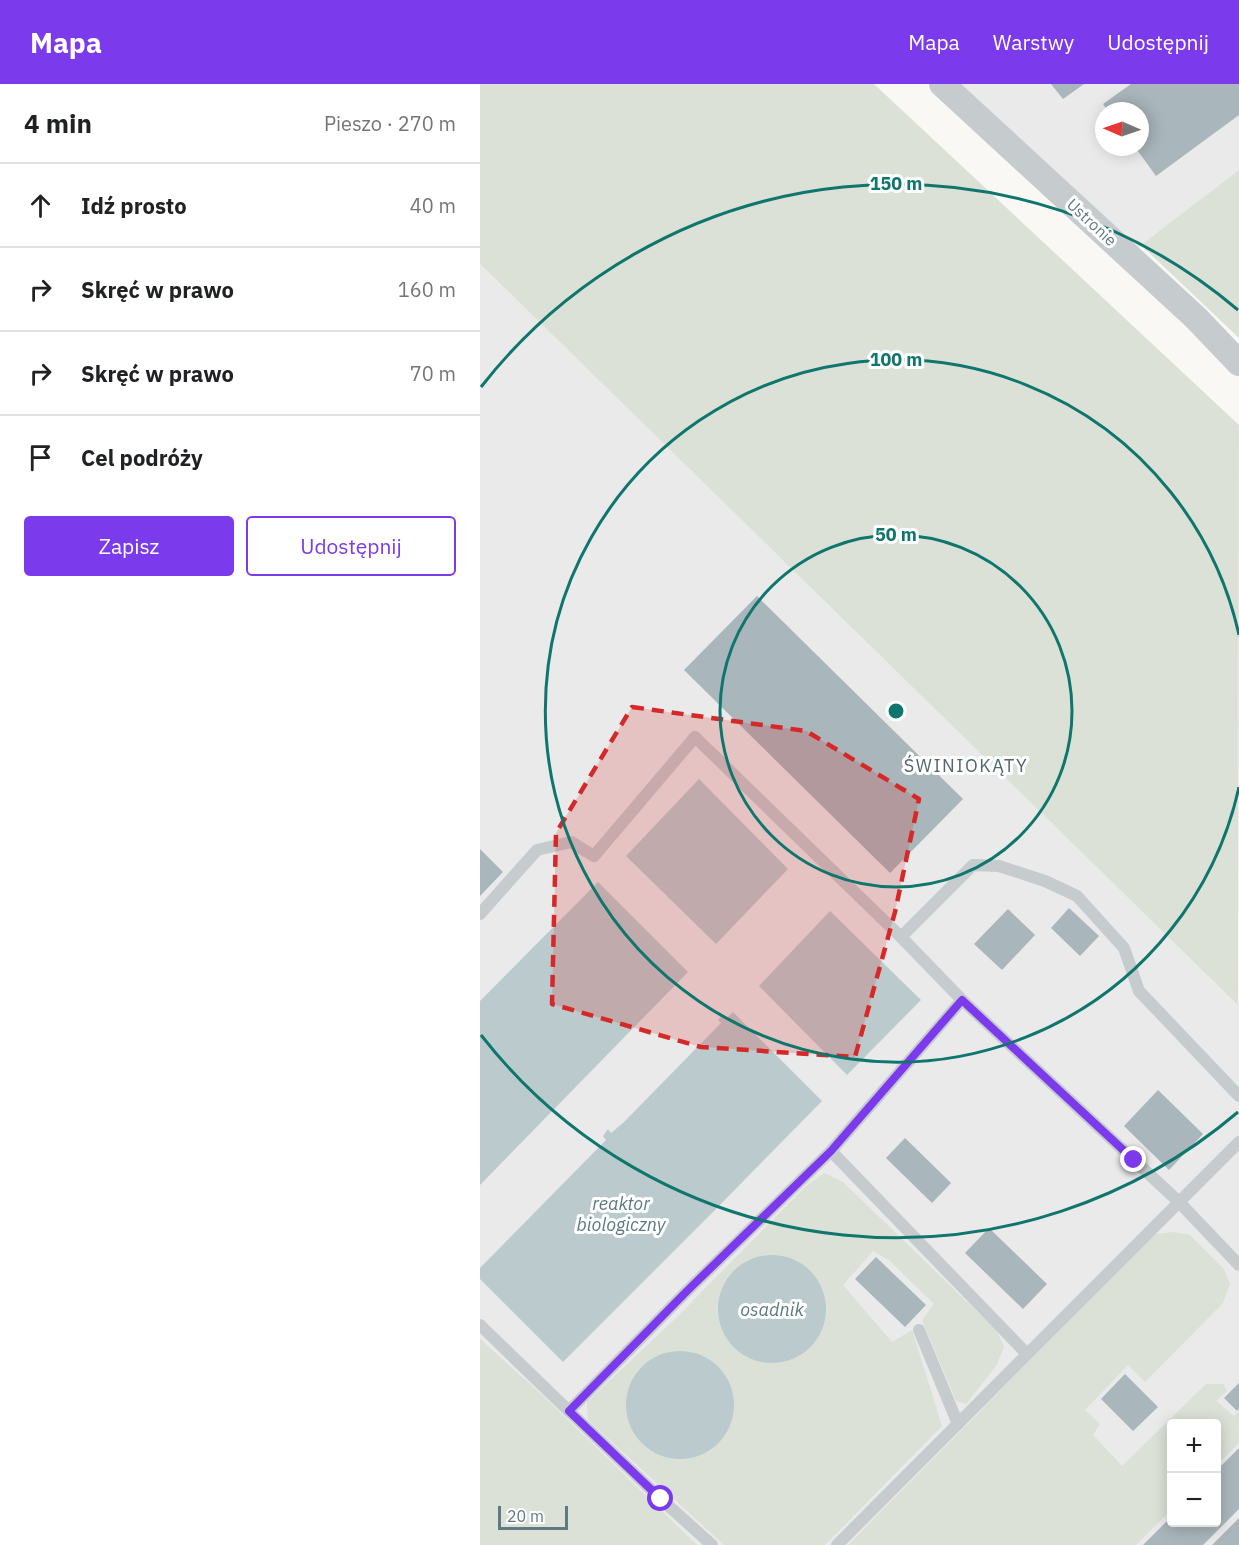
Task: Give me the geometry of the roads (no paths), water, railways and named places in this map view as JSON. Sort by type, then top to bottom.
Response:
[{"type":"street","name":"Ustronie","points":[[942,84],[1196,318],[1239,363]]},
{"type":"lane","points":[[480,914],[537,850],[571,842],[594,856],[695,737],[901,937],[962,1000],[1179,1202],[1239,1265]]},
{"type":"lane","points":[[901,937],[973,865],[999,866],[1045,880],[1077,896],[1124,948],[1139,991],[1239,1096]]},
{"type":"lane","points":[[569,1411],[687,1291],[831,1151],[962,1000]]},
{"type":"lane","points":[[837,1545],[1239,1142]]},
{"type":"lane","points":[[831,1151],[1027,1354]]},
{"type":"lane","points":[[480,1325],[712,1545]]},
{"type":"lane","points":[[919,1329],[958,1424]]},
{"type":"water","points":[[699,779],[788,869],[716,944],[626,856]]},
{"type":"water","points":[[598,882],[688,972],[480,1185],[480,1001]]},
{"type":"water","points":[[830,911],[921,1000],[847,1075],[759,986]]},
{"type":"water","name":"reaktor biologiczny","points":[[733,1012],[822,1101],[563,1362],[480,1279],[480,1268],[606,1140],[603,1136],[608,1129],[611,1133],[623,1123],[721,1023],[718,1020],[722,1015],[726,1019]]},
{"type":"water","name":"osadnik","points":[[772,1255],[793,1259],[810,1271],[822,1288],[826,1309],[822,1330],[810,1347],[793,1359],[772,1363],[751,1359],[734,1347],[722,1330],[718,1309],[722,1288],[734,1271],[751,1259]]},
{"type":"water","points":[[680,1351],[701,1355],[718,1367],[730,1384],[734,1405],[730,1426],[718,1443],[701,1455],[680,1459],[659,1455],[642,1443],[630,1426],[626,1405],[630,1384],[642,1367],[659,1355]]},
{"type":"district","name":"ŚWINIOKĄTY","points":[[966,765]]}]
